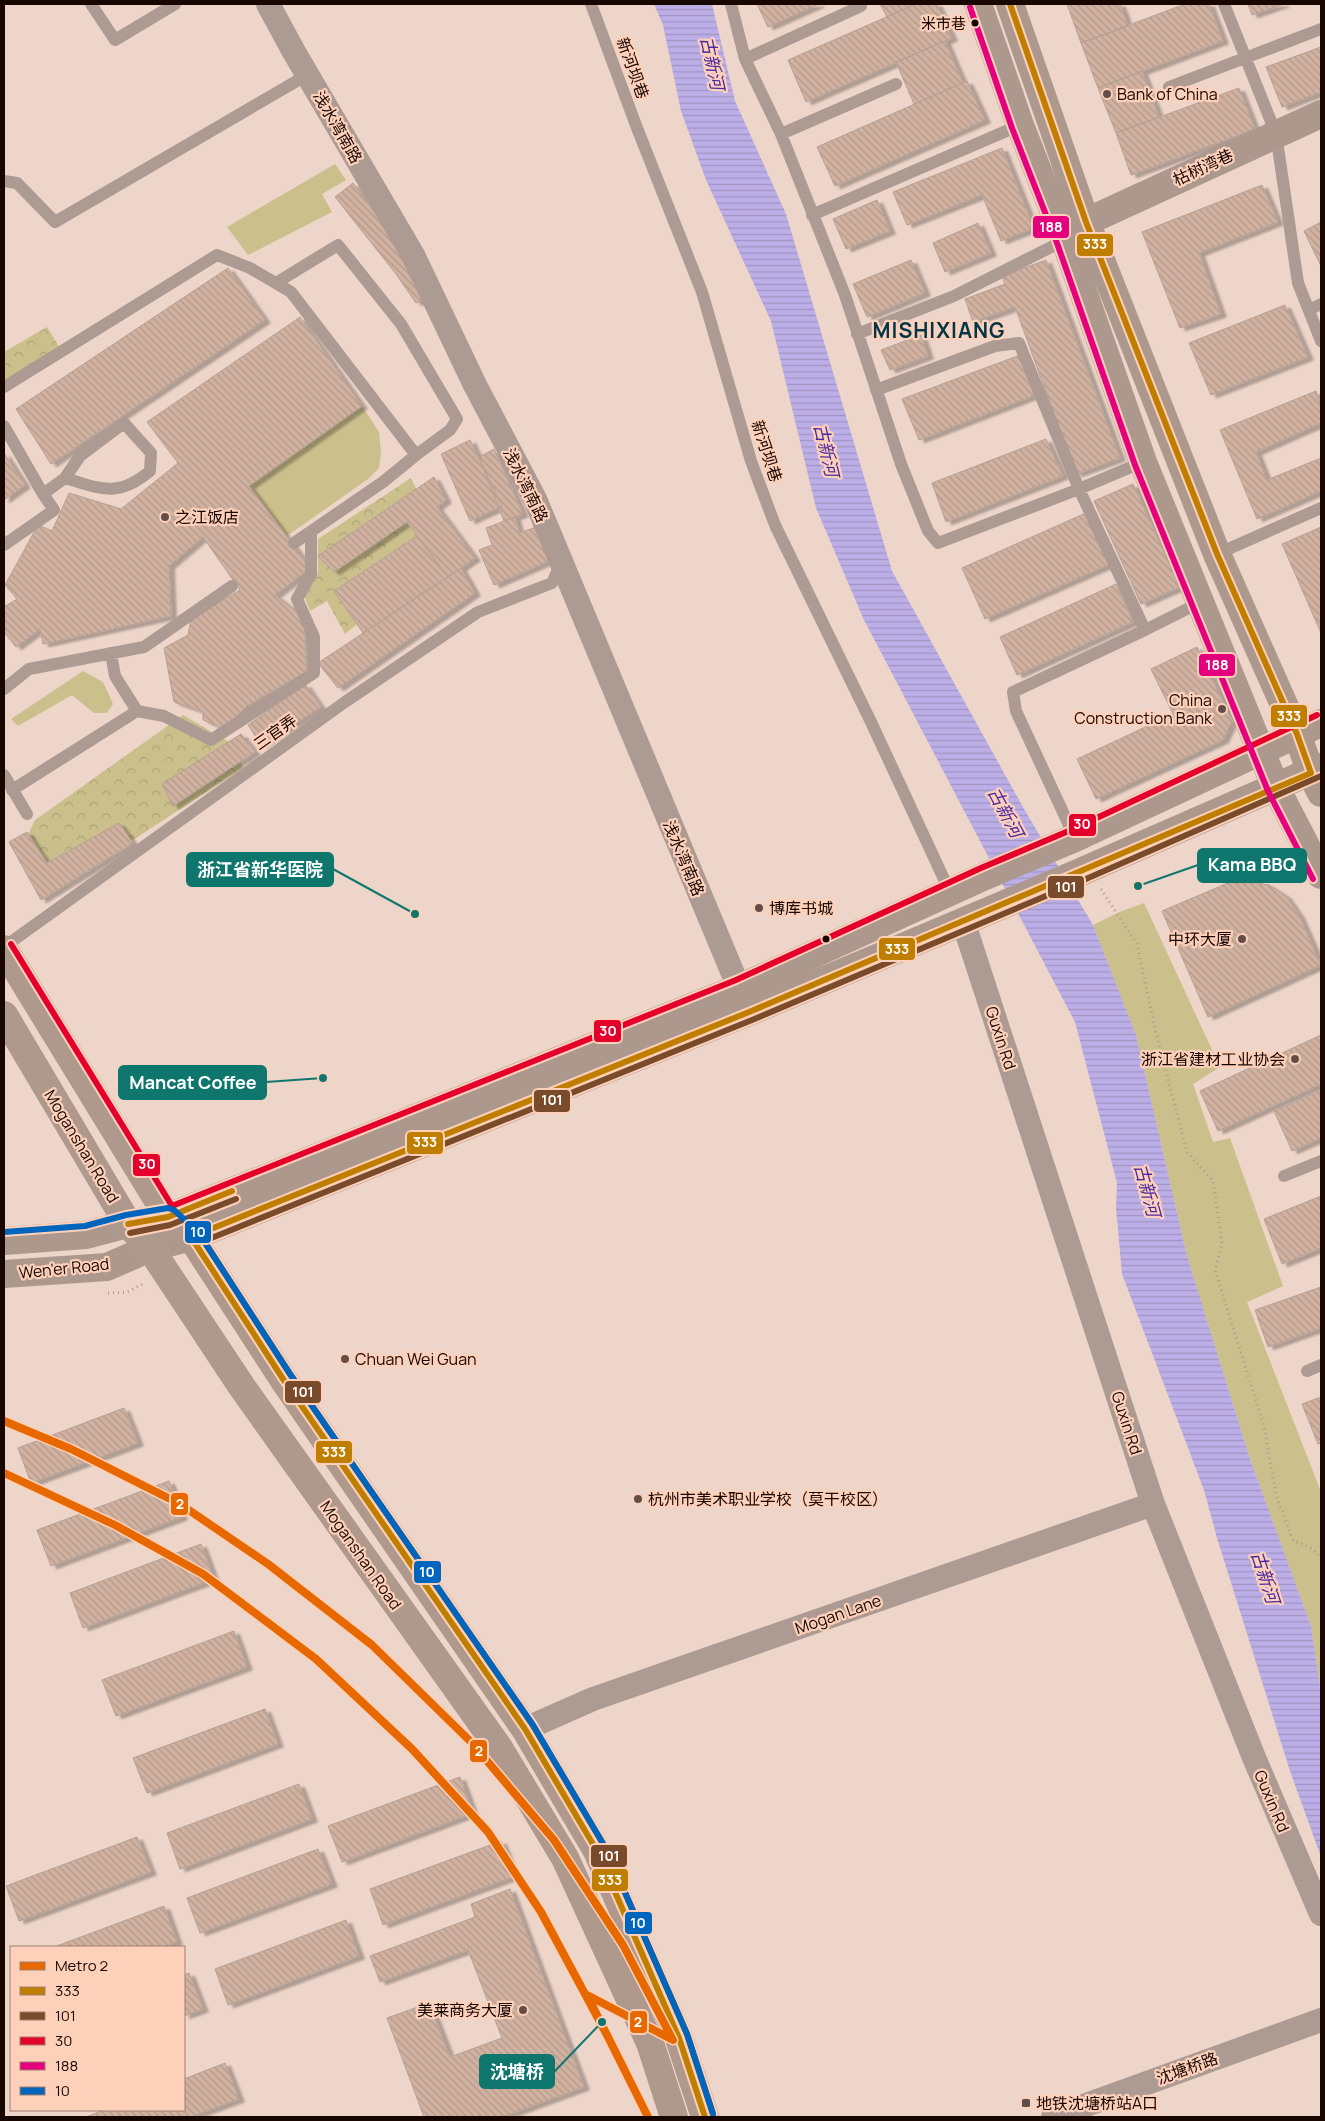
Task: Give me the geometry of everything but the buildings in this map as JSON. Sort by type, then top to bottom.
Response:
[{"type":"main road","points":[[978,4],[1020,125],[1065,240],[1143,462],[1276,788],[1321,874]]},
{"type":"main road","points":[[1010,4],[1086,222],[1217,554],[1309,729],[1318,778]]},
{"type":"main road","name":"枯树湾巷","points":[[1086,222],[1321,114]]},
{"type":"main road","name":"Wen'er Road","points":[[4,1241],[86,1235],[128,1224],[168,1217],[739,988],[1064,842],[1309,729]]},
{"type":"main road","name":"Wen'er Road","points":[[4,1274],[107,1267],[150,1248],[191,1237],[749,1012],[1276,788],[1318,778]]},
{"type":"main road","points":[[4,948],[168,1217],[191,1237],[283,1379],[525,1729],[597,1851],[679,2038],[705,2117]]},
{"type":"main road","name":"Moganshan Road","points":[[4,1015],[128,1224],[150,1248],[242,1387],[499,1748],[565,1858],[615,1963],[650,2043],[674,2117]]},
{"type":"street","name":"浅水湾南路","points":[[268,4],[307,75],[413,255],[475,385],[535,499],[739,988]]},
{"type":"street","name":"Guxin Rd","points":[[963,921],[1153,1504],[1255,1760],[1321,1914]]},
{"type":"street","name":"Mogan Lane","points":[[525,1729],[593,1699],[1153,1504]]},
{"type":"street","name":"沈塘桥路","points":[[1053,2117],[1321,2020]]},
{"type":"lane","points":[[91,4],[115,40],[174,4]]},
{"type":"lane","name":"新河坝巷","points":[[591,4],[637,128],[702,292],[751,460],[775,525],[871,722],[950,892]]},
{"type":"lane","points":[[731,4],[744,59],[781,134],[845,295],[907,481],[928,531],[938,543],[1079,489],[1143,462]]},
{"type":"lane","points":[[1224,4],[1276,134],[1298,283],[1321,341]]},
{"type":"lane","points":[[744,59],[861,6]]},
{"type":"lane","points":[[1169,87],[1321,29]]},
{"type":"lane","points":[[4,181],[17,183],[55,222],[307,75]]},
{"type":"lane","points":[[781,134],[896,84]]},
{"type":"lane","points":[[812,216],[1020,125]]},
{"type":"lane","points":[[857,334],[954,296],[1065,240]]},
{"type":"lane","points":[[276,283],[338,245],[401,324],[457,419],[450,430],[383,482],[294,543]]},
{"type":"lane","points":[[4,386],[217,255],[250,268],[291,292],[416,455]]},
{"type":"lane","points":[[1309,310],[1321,304]]},
{"type":"lane","points":[[876,390],[995,346],[1020,343],[1079,489],[1145,630]]},
{"type":"lane","points":[[43,494],[65,478],[80,456],[124,423],[151,453],[150,471],[136,483],[116,490],[65,478]]},
{"type":"lane","points":[[4,426],[54,510],[4,545]]},
{"type":"lane","points":[[1217,554],[1321,508]]},
{"type":"lane","points":[[12,790],[137,711],[164,716],[211,740],[314,673],[314,638],[297,599],[311,574],[311,532]]},
{"type":"lane","name":"三官弄","points":[[4,948],[345,702],[478,612],[552,583],[558,570],[557,553]]},
{"type":"lane","points":[[4,689],[29,669],[144,647],[232,586]]},
{"type":"lane","points":[[1064,842],[1016,711],[1013,692],[1201,602]]},
{"type":"lane","points":[[111,653],[115,676],[137,711]]},
{"type":"lane","points":[[4,775],[27,814]]},
{"type":"lane","points":[[1284,1176],[1321,1161]]},
{"type":"lane","points":[[1307,1371],[1321,1365]]},
{"type":"path","points":[[1082,871],[1137,944],[1156,1033],[1187,1152],[1213,1182],[1222,1244],[1216,1270],[1264,1426],[1276,1495],[1294,1540],[1313,1549],[1321,1558]]},
{"type":"green space","points":[[335,164],[346,180],[322,194],[332,212],[248,255],[227,227]]},
{"type":"green space","points":[[47,327],[60,348],[4,382],[4,352]]},
{"type":"green space","points":[[362,406],[379,432],[381,453],[379,468],[368,479],[287,536],[249,486]]},
{"type":"green space","points":[[411,478],[437,534],[348,592],[363,619],[345,634],[327,601],[310,611],[302,590],[318,573],[318,539]]},
{"type":"green space","points":[[83,671],[103,682],[113,704],[107,713],[94,713],[72,695],[18,726],[11,719]]},
{"type":"green space","points":[[183,715],[236,746],[243,768],[55,891],[25,841],[35,820]]},
{"type":"green space","points":[[1144,903],[1220,1067],[1193,1084],[1213,1142],[1230,1138],[1283,1286],[1247,1302],[1321,1492],[1321,1694],[1311,1626],[1250,1459],[1187,1256],[1136,1035],[1093,925],[1117,913]]},
{"type":"water","name":"古新河","points":[[654,4],[712,4],[735,101],[786,214],[892,571],[1024,809],[1093,925],[1136,1035],[1187,1256],[1250,1459],[1311,1626],[1321,1694],[1321,1857],[1290,1771],[1217,1538],[1204,1490],[1122,1274],[1116,1208],[1117,1183],[1075,1022],[864,620],[816,508],[771,321],[706,180],[681,111],[663,25]]},
{"type":"metro line","name":"2","points":[[4,1421],[71,1449],[180,1504],[268,1564],[372,1645],[471,1742],[554,1840],[623,1945],[673,2040],[587,1995],[648,2117]]},
{"type":"metro line","name":"2","points":[[4,1473],[115,1525],[203,1574],[316,1659],[412,1749],[488,1832],[541,1912],[607,2035]]},
{"type":"transit line","name":"333","points":[[705,2117],[679,2038],[597,1851],[525,1729],[283,1379],[191,1237],[749,1012],[1311,773],[1297,734],[1217,554],[1086,222],[1010,4]]},
{"type":"transit line","name":"188","points":[[970,7],[1012,128],[1057,243],[1135,465],[1268,791],[1313,879]]},
{"type":"transit line","name":"30","points":[[11,944],[172,1206],[736,980],[981,868],[1071,830],[1317,715]]},
{"type":"transit line","name":"101","points":[[713,2114],[687,2034],[605,1847],[532,1724],[290,1374],[204,1241],[752,1020],[1079,882],[1321,776]]},
{"type":"transit line","name":"333","points":[[128,1224],[168,1217],[232,1191]]},
{"type":"transit line","name":"101","points":[[130,1233],[170,1225],[236,1199]]},
{"type":"transit line","name":"10","points":[[4,1232],[85,1226],[126,1215],[168,1208],[174,1210],[198,1232],[290,1374],[533,1725],[605,1847],[687,2034],[713,2114]]},
{"type":"place","name":"米市巷","points":[[975,23]]},
{"type":"place","name":"Bank of China","points":[[1107,94]]},
{"type":"place","name":"之江饭店","points":[[165,517]]},
{"type":"place","name":"China Construction Bank","points":[[1222,709]]},
{"type":"place","name":"Kama BBQ","points":[[1138,886]]},
{"type":"place","name":"博库书城","points":[[759,908]]},
{"type":"place","name":"浙江省新华医院","points":[[415,914]]},
{"type":"place","name":"中环大厦","points":[[1242,939]]},
{"type":"place","name":"浙江省建材工业协会","points":[[1295,1059]]},
{"type":"place","name":"Mancat Coffee","points":[[323,1078]]},
{"type":"place","name":"Chuan Wei Guan","points":[[345,1359]]},
{"type":"place","name":"杭州市美术职业学校（莫干校区）","points":[[638,1499]]},
{"type":"place","name":"美莱商务大厦","points":[[523,2010]]},
{"type":"place","name":"沈塘桥","points":[[602,2022]]},
{"type":"place","name":"地铁沈塘桥站A口","points":[[1026,2103]]},
{"type":"district","name":"MISHIXIANG","points":[[939,330]]}]
